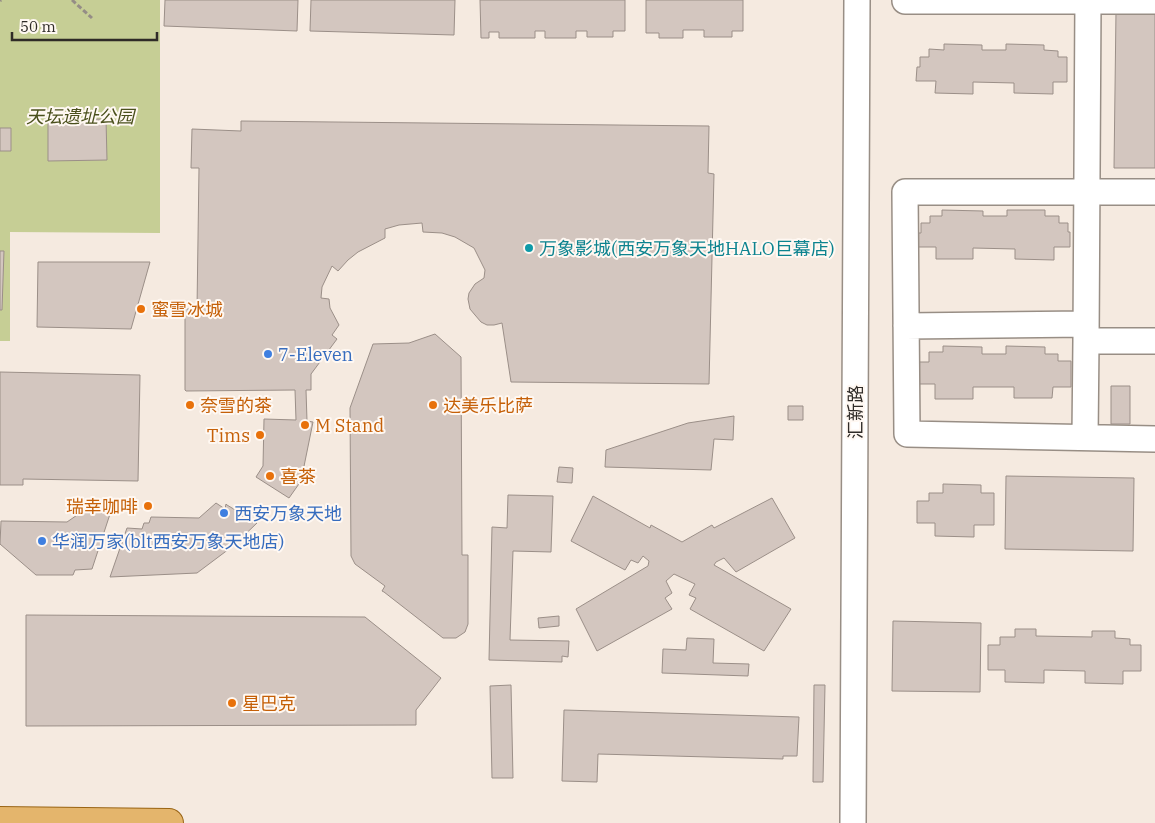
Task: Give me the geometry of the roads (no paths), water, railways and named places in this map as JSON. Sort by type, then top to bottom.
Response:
[{"type":"main road","points":[[0,821],[170,823]]},
{"type":"street","name":"汇新路","points":[[852,823],[856,0]]},
{"type":"street","points":[[904,0],[1155,1]]},
{"type":"street","points":[[1085,437],[1088,1]]},
{"type":"street","points":[[1155,192],[904,192],[907,434],[1155,439]]},
{"type":"street","points":[[906,326],[1086,333],[1155,341]]},
{"type":"place","name":"万象影城(西安万象天地HALO巨幕店)","points":[[529,248]]},
{"type":"place","name":"蜜雪冰城","points":[[141,309]]},
{"type":"place","name":"7-Eleven","points":[[268,354]]},
{"type":"place","name":"奈雪的茶","points":[[190,405]]},
{"type":"place","name":"达美乐比萨","points":[[433,405]]},
{"type":"place","name":"M Stand","points":[[305,425]]},
{"type":"place","name":"Tims","points":[[260,435]]},
{"type":"place","name":"喜茶","points":[[270,476]]},
{"type":"place","name":"瑞幸咖啡","points":[[148,506]]},
{"type":"place","name":"西安万象天地","points":[[224,513]]},
{"type":"place","name":"华润万家(blt西安万象天地店)","points":[[42,541]]},
{"type":"place","name":"星巴克","points":[[232,703]]},
{"type":"park label","name":"天坛遗址公园","points":[[80,116]]}]
